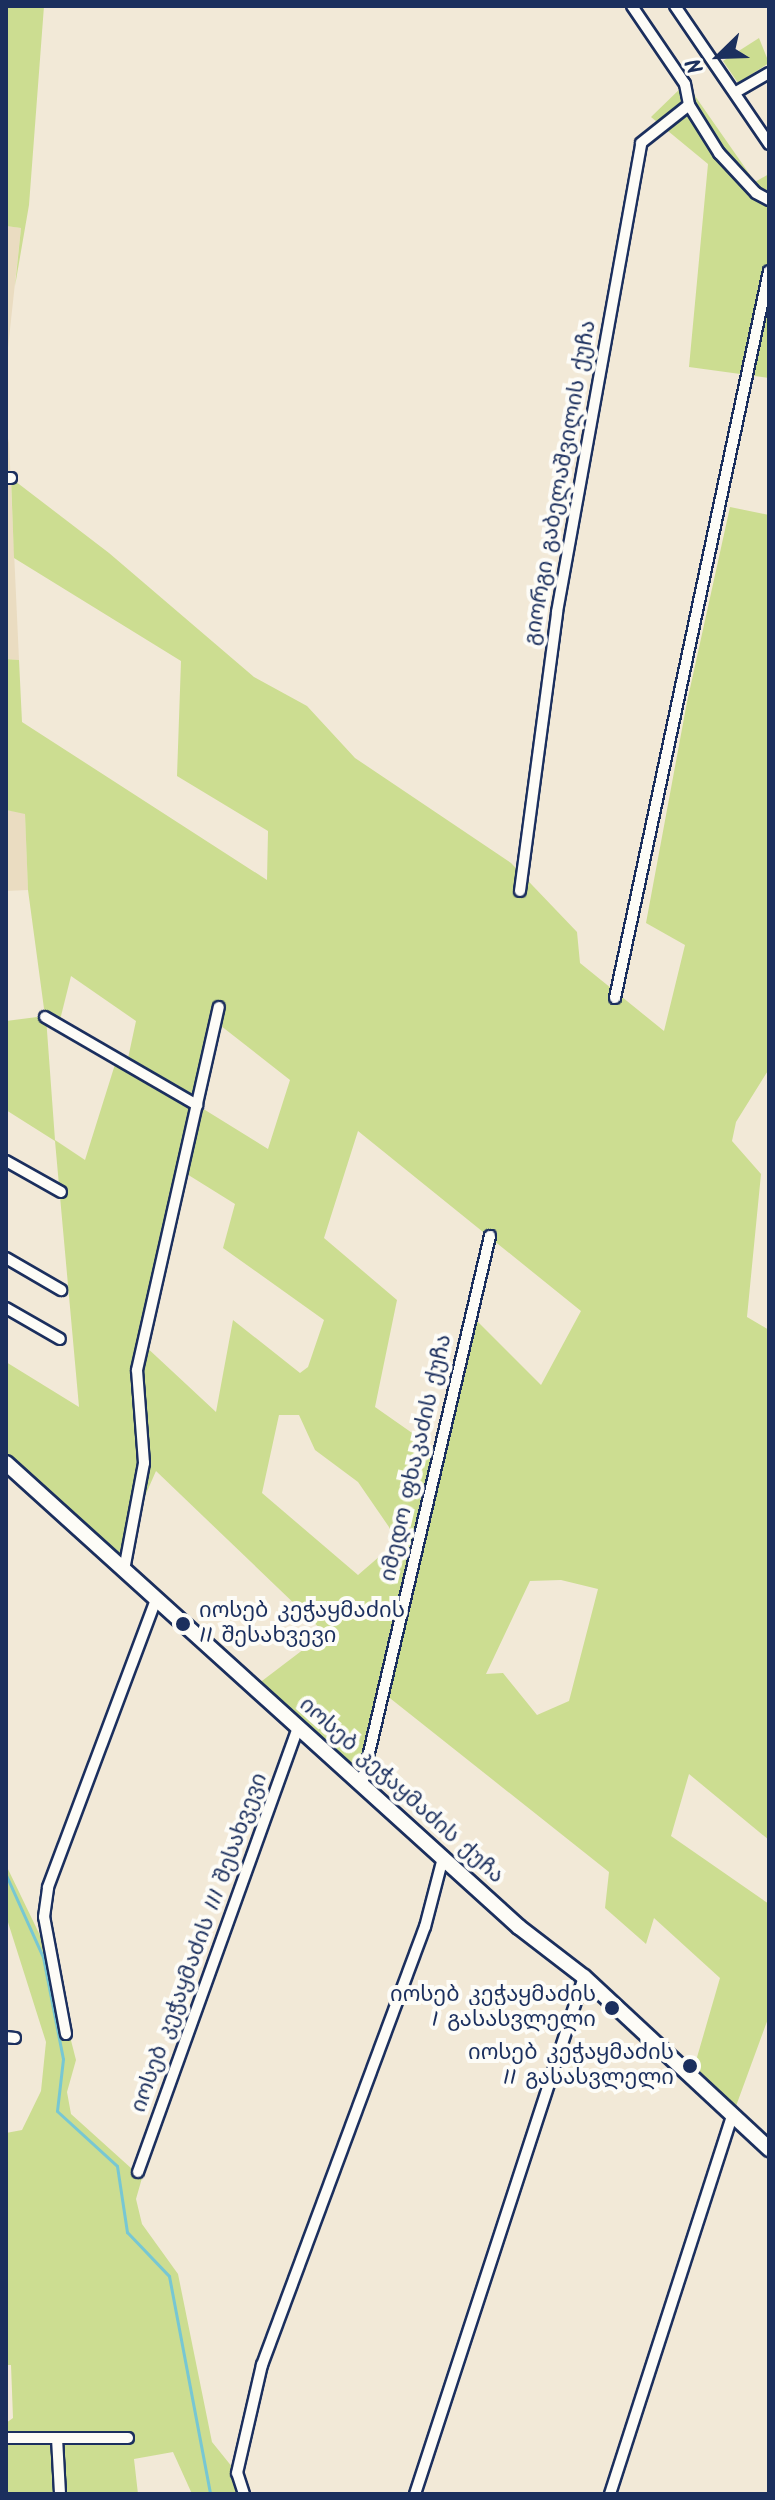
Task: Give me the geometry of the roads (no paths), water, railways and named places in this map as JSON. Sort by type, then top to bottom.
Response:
[{"type":"street","points":[[632,6],[685,84],[689,105],[719,153],[756,193],[769,200]]},
{"type":"street","points":[[675,6],[769,144]]},
{"type":"street","points":[[736,92],[769,73]]},
{"type":"street","name":"გიორგი გაბელაშვილის ქუჩა","points":[[520,891],[557,612],[641,143],[689,105]]},
{"type":"street","points":[[615,998],[769,271]]},
{"type":"street","points":[[124,1570],[144,1463],[137,1370],[219,1007]]},
{"type":"street","points":[[45,1017],[197,1105]]},
{"type":"street","points":[[6,1161],[61,1192]]},
{"type":"street","name":"იმედო ფხაკაძის ქუჩა","points":[[362,1783],[490,1236]]},
{"type":"street","points":[[6,1258],[61,1290]]},
{"type":"street","points":[[6,1308],[60,1339]]},
{"type":"street","name":"იოსებ კეჭაყმაძის ქუჩა","points":[[6,1463],[443,1858],[584,1977],[769,2149]]},
{"type":"street","points":[[66,2034],[44,1917],[48,1887],[156,1599]]},
{"type":"street","name":"იოსებ კეჭაყმაძის III შესახვევი","points":[[138,2172],[298,1727]]},
{"type":"street","points":[[244,2494],[237,2473],[262,2365],[421,1938],[443,1858]]},
{"type":"street","points":[[415,2494],[584,1977]]},
{"type":"street","points":[[610,2494],[732,2117]]},
{"type":"street","points":[[6,2438],[128,2438]]},
{"type":"street","points":[[57,2438],[60,2494]]},
{"type":"waterway","points":[[6,1875],[43,1957],[63,2059],[57,2111],[117,2166],[127,2232],[169,2276],[210,2494]]},
{"type":"place","name":"იოსებ კეჭაყმაძის II შესახვევი","points":[[183,1624]]},
{"type":"place","name":"იოსებ კეჭაყმაძის I გასასვლელი","points":[[612,2008]]},
{"type":"place","name":"იოსებ კეჭაყმაძის II გასასვლელი","points":[[690,2066]]}]
